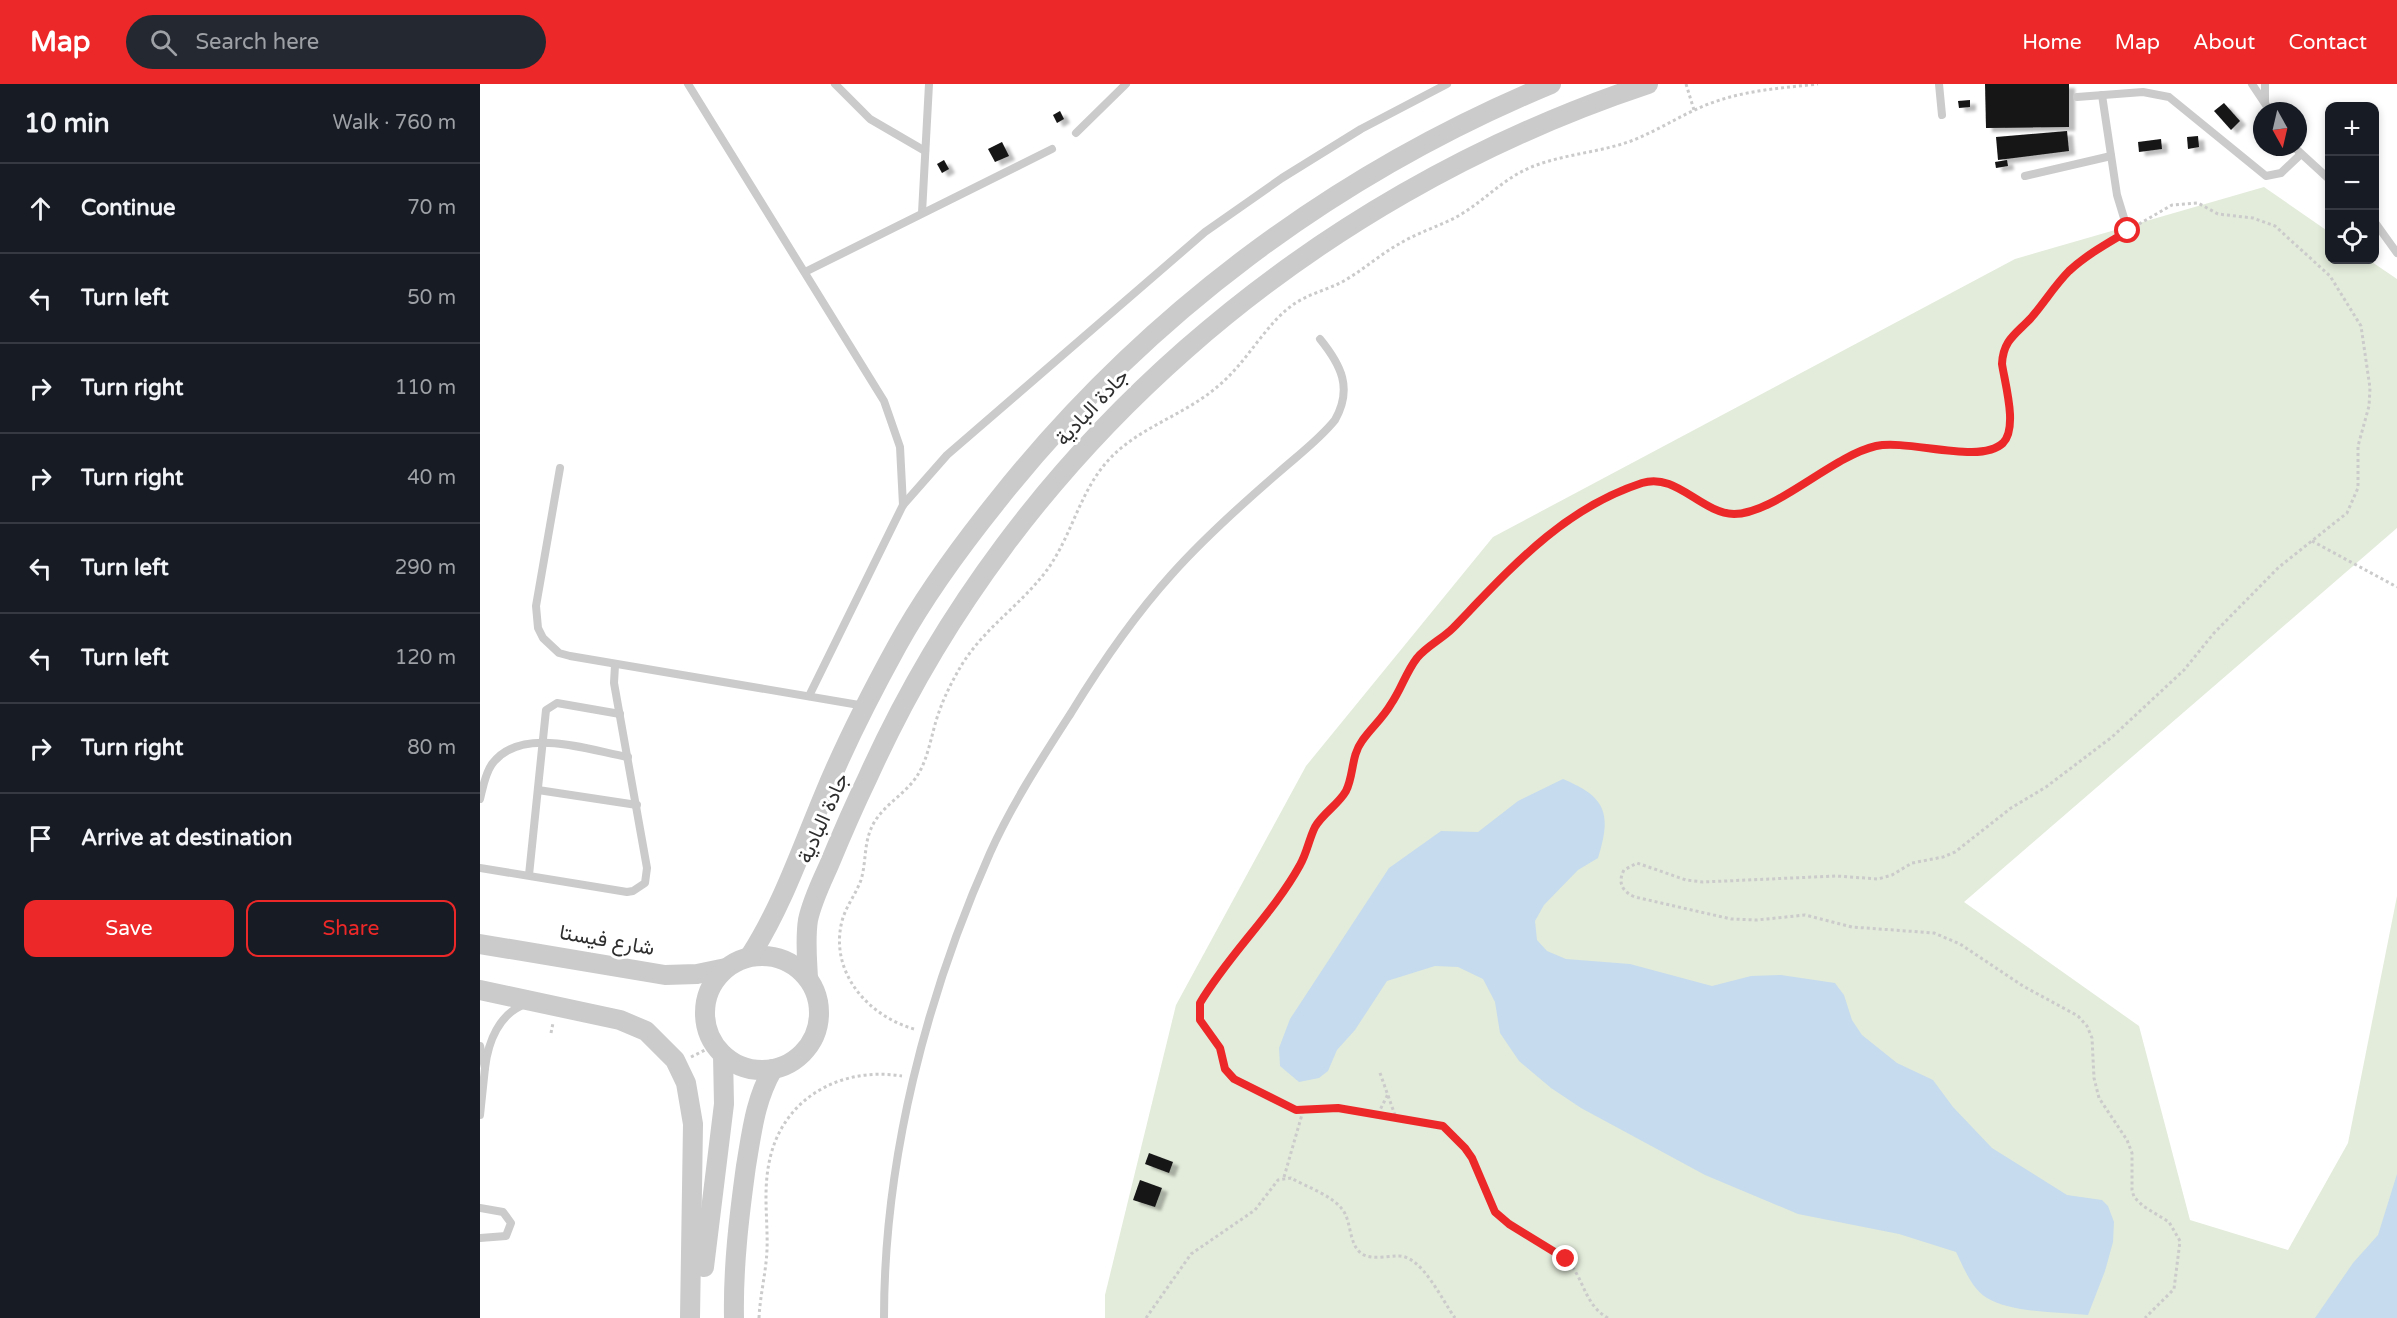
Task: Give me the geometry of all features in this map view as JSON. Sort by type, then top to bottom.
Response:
[{"type":"street","name":"جادة البادية","points":[[750,956],[777,910],[834,772],[865,706],[904,634],[980,522],[1073,411],[1132,353],[1234,265],[1345,189],[1436,138],[1551,84]]},
{"type":"street","name":"جادة البادية","points":[[808,978],[806,941],[812,904],[881,746],[942,638],[971,595],[1012,537],[1088,444],[1140,390],[1229,311],[1333,235],[1406,191],[1502,142],[1561,116],[1648,84]]},
{"type":"street","name":"شارع فيستا","points":[[480,944],[665,975],[697,974],[726,968]]},
{"type":"street","points":[[750,956],[772,956],[801,970],[808,978],[819,1005],[816,1033],[799,1057],[773,1069],[746,1068],[723,1055],[708,1035],[704,1010],[711,985],[726,968],[750,956]]},
{"type":"street","points":[[480,990],[633,1024],[662,1044],[681,1071],[690,1095],[693,1124],[690,1318]]},
{"type":"street","points":[[702,1318],[708,1214],[724,1104],[723,1055]]},
{"type":"street","points":[[734,1318],[739,1216],[754,1117],[761,1092],[773,1069]]},
{"type":"lane","points":[[688,84],[884,401],[894,424],[901,455],[903,506]]},
{"type":"lane","points":[[835,84],[846,98],[870,119],[925,152]]},
{"type":"lane","points":[[922,213],[929,84]]},
{"type":"lane","points":[[1076,133],[1126,84]]},
{"type":"lane","points":[[809,696],[903,506],[924,480],[960,443],[1205,232],[1281,178],[1361,129],[1447,84]]},
{"type":"lane","points":[[1939,84],[1942,115]]},
{"type":"lane","points":[[2252,84],[2265,101]]},
{"type":"lane","points":[[2265,84],[2265,101]]},
{"type":"lane","points":[[2077,97],[2152,92],[2169,97],[2266,176],[2281,173],[2299,156]]},
{"type":"lane","points":[[2102,95],[2119,207],[2128,231]]},
{"type":"lane","points":[[805,272],[1052,149]]},
{"type":"lane","points":[[2025,176],[2111,156]]},
{"type":"lane","points":[[2303,156],[2325,176]]},
{"type":"lane","points":[[2379,228],[2397,253]]},
{"type":"lane","points":[[884,1318],[894,1192],[914,1078],[926,1031],[952,951],[991,851],[1017,802],[1089,683],[1142,609],[1171,574],[1235,510],[1335,420],[1344,401],[1344,379],[1336,359],[1320,339]]},
{"type":"lane","points":[[560,468],[536,606],[538,628],[550,646],[559,653],[615,665],[865,706]]},
{"type":"lane","points":[[480,868],[627,892],[640,888],[647,877],[647,868],[614,683],[615,665]]},
{"type":"lane","points":[[530,875],[545,713],[554,703],[621,714]]},
{"type":"lane","points":[[480,799],[486,774],[500,756],[520,745],[542,742],[628,757]]},
{"type":"lane","points":[[538,790],[637,805]]},
{"type":"lane","points":[[480,1115],[485,1068],[492,1037],[503,1020],[516,1008],[534,1002]]},
{"type":"lane","points":[[480,1046],[485,1068]]},
{"type":"lane","points":[[480,1208],[503,1212],[511,1223],[506,1236],[480,1238]]},
{"type":"path","points":[[1686,84],[1694,110]]},
{"type":"path","points":[[926,1031],[896,1023],[877,1012],[856,989],[843,965],[840,931],[843,917],[860,882],[867,836],[878,817],[903,794],[918,774],[944,699],[963,662],[987,631],[1045,573],[1067,537],[1089,488],[1107,461],[1137,436],[1188,408],[1217,388],[1243,363],[1278,318],[1294,304],[1343,281],[1399,243],[1457,217],[1517,173],[1550,161],[1634,140],[1694,110],[1753,91],[1818,84]]},
{"type":"path","points":[[1608,1318],[1589,1301],[1566,1259],[1509,1224],[1495,1212],[1472,1158],[1451,1132],[1438,1124],[1334,1108],[1303,1111],[1290,1107],[1230,1076],[1224,1065],[1220,1048],[1200,1020],[1200,1003],[1300,865],[1315,828],[1347,789],[1358,747],[1391,705],[1418,657],[1450,631],[1513,564],[1556,527],[1582,510],[1641,483],[1655,481],[1667,483],[1712,509],[1733,514],[1743,513],[1764,506],[1851,456],[1873,447],[1896,444],[1979,452],[2001,445],[2011,426],[2002,364],[2002,354],[2010,337],[2029,320],[2078,262],[2172,205],[2187,202],[2198,203],[2225,215],[2264,221],[2286,233],[2327,271],[2359,321],[2364,336],[2370,395],[2358,446],[2358,488],[2347,513],[2279,567],[2214,633],[2184,670],[2112,737],[1949,855],[1912,863],[1892,875],[1871,880],[1836,876],[1703,882],[1686,880],[1637,863],[1627,866],[1622,874],[1621,885],[1631,896],[1731,919],[1748,920],[1805,915],[1844,926],[1924,931],[1943,935],[2022,986],[2078,1016],[2087,1026],[2092,1038],[2094,1078],[2099,1098],[2127,1140],[2132,1153],[2134,1197],[2143,1206],[2169,1222],[2180,1241],[2174,1289],[2145,1318]]},
{"type":"path","points":[[2312,541],[2397,587]]},
{"type":"path","points":[[1380,1073],[1396,1118]]},
{"type":"path","points":[[759,1318],[767,1249],[766,1180],[774,1142],[784,1124],[812,1093],[830,1083],[871,1074],[914,1078]]},
{"type":"path","points":[[1378,1115],[1388,1094]]},
{"type":"path","points":[[1284,1177],[1303,1111]]},
{"type":"path","points":[[1146,1318],[1191,1254],[1255,1210],[1278,1180],[1284,1177],[1291,1178],[1340,1207],[1347,1217],[1355,1245],[1362,1253],[1374,1257],[1405,1257],[1417,1262],[1455,1318]]},
{"type":"green space","points":[[2264,187],[2325,229],[2325,264],[2375,264],[2397,279],[2397,528],[1964,902],[2139,1026],[2190,1220],[2288,1250],[2348,1143],[2397,896],[2397,1318],[1105,1318],[1105,1295],[1176,1005],[1306,766],[1493,537],[2015,259]]},
{"type":"water","points":[[1563,779],[1597,800],[1602,808],[1604,829],[1598,858],[1578,870],[1544,905],[1535,921],[1537,940],[1547,951],[1566,959],[1630,964],[1712,986],[1751,976],[1781,975],[1835,983],[1844,995],[1852,1020],[1862,1035],[1897,1063],[1933,1080],[1953,1107],[1992,1148],[2067,1195],[2102,1200],[2108,1206],[2114,1222],[2113,1242],[2105,1271],[2088,1315],[2023,1309],[1997,1303],[1981,1294],[1968,1277],[1956,1252],[1899,1234],[1798,1214],[1705,1175],[1581,1108],[1551,1088],[1519,1061],[1500,1033],[1495,1002],[1483,979],[1458,967],[1435,966],[1387,981],[1355,1030],[1337,1050],[1328,1071],[1319,1078],[1299,1082],[1280,1066],[1279,1048],[1290,1019],[1389,868],[1441,831],[1478,832],[1518,801]]},
{"type":"water","points":[[2397,1174],[2397,1318],[2315,1318],[2353,1263],[2378,1235]]},
{"type":"building","points":[[1985,84],[2069,84],[2069,127],[1986,128]]},
{"type":"building","points":[[1970,100],[1970,107],[1959,108],[1958,101]]},
{"type":"building","points":[[2224,103],[2240,121],[2231,130],[2214,111]]},
{"type":"building","points":[[1060,111],[1064,119],[1057,123],[1053,115]]},
{"type":"building","points":[[2067,131],[2069,151],[1998,160],[1996,137]]},
{"type":"building","points":[[2198,136],[2199,147],[2188,149],[2187,137]]},
{"type":"building","points":[[2161,139],[2162,149],[2139,152],[2138,142]]},
{"type":"building","points":[[1002,142],[1009,156],[995,162],[988,149]]},
{"type":"building","points":[[944,160],[949,169],[942,173],[937,164]]},
{"type":"building","points":[[2007,160],[2008,166],[1996,168],[1995,162]]},
{"type":"building","points":[[1149,1153],[1173,1162],[1169,1173],[1145,1164]]},
{"type":"building","points":[[1140,1180],[1162,1188],[1155,1207],[1133,1200]]},
{"type":"route","points":[[1566,1259],[1509,1224],[1495,1212],[1472,1158],[1451,1132],[1443,1126],[1338,1108],[1315,1111],[1296,1110],[1234,1079],[1225,1069],[1220,1048],[1200,1020],[1198,1009],[1200,1003],[1300,865],[1315,828],[1347,789],[1354,758],[1361,741],[1391,705],[1418,657],[1450,631],[1513,564],[1547,534],[1569,517],[1641,483],[1655,481],[1667,483],[1712,509],[1733,514],[1754,511],[1862,450],[1873,447],[1886,444],[1907,444],[1971,452],[1995,449],[2006,440],[2011,426],[2002,364],[2005,345],[2078,262],[2128,231]]}]
